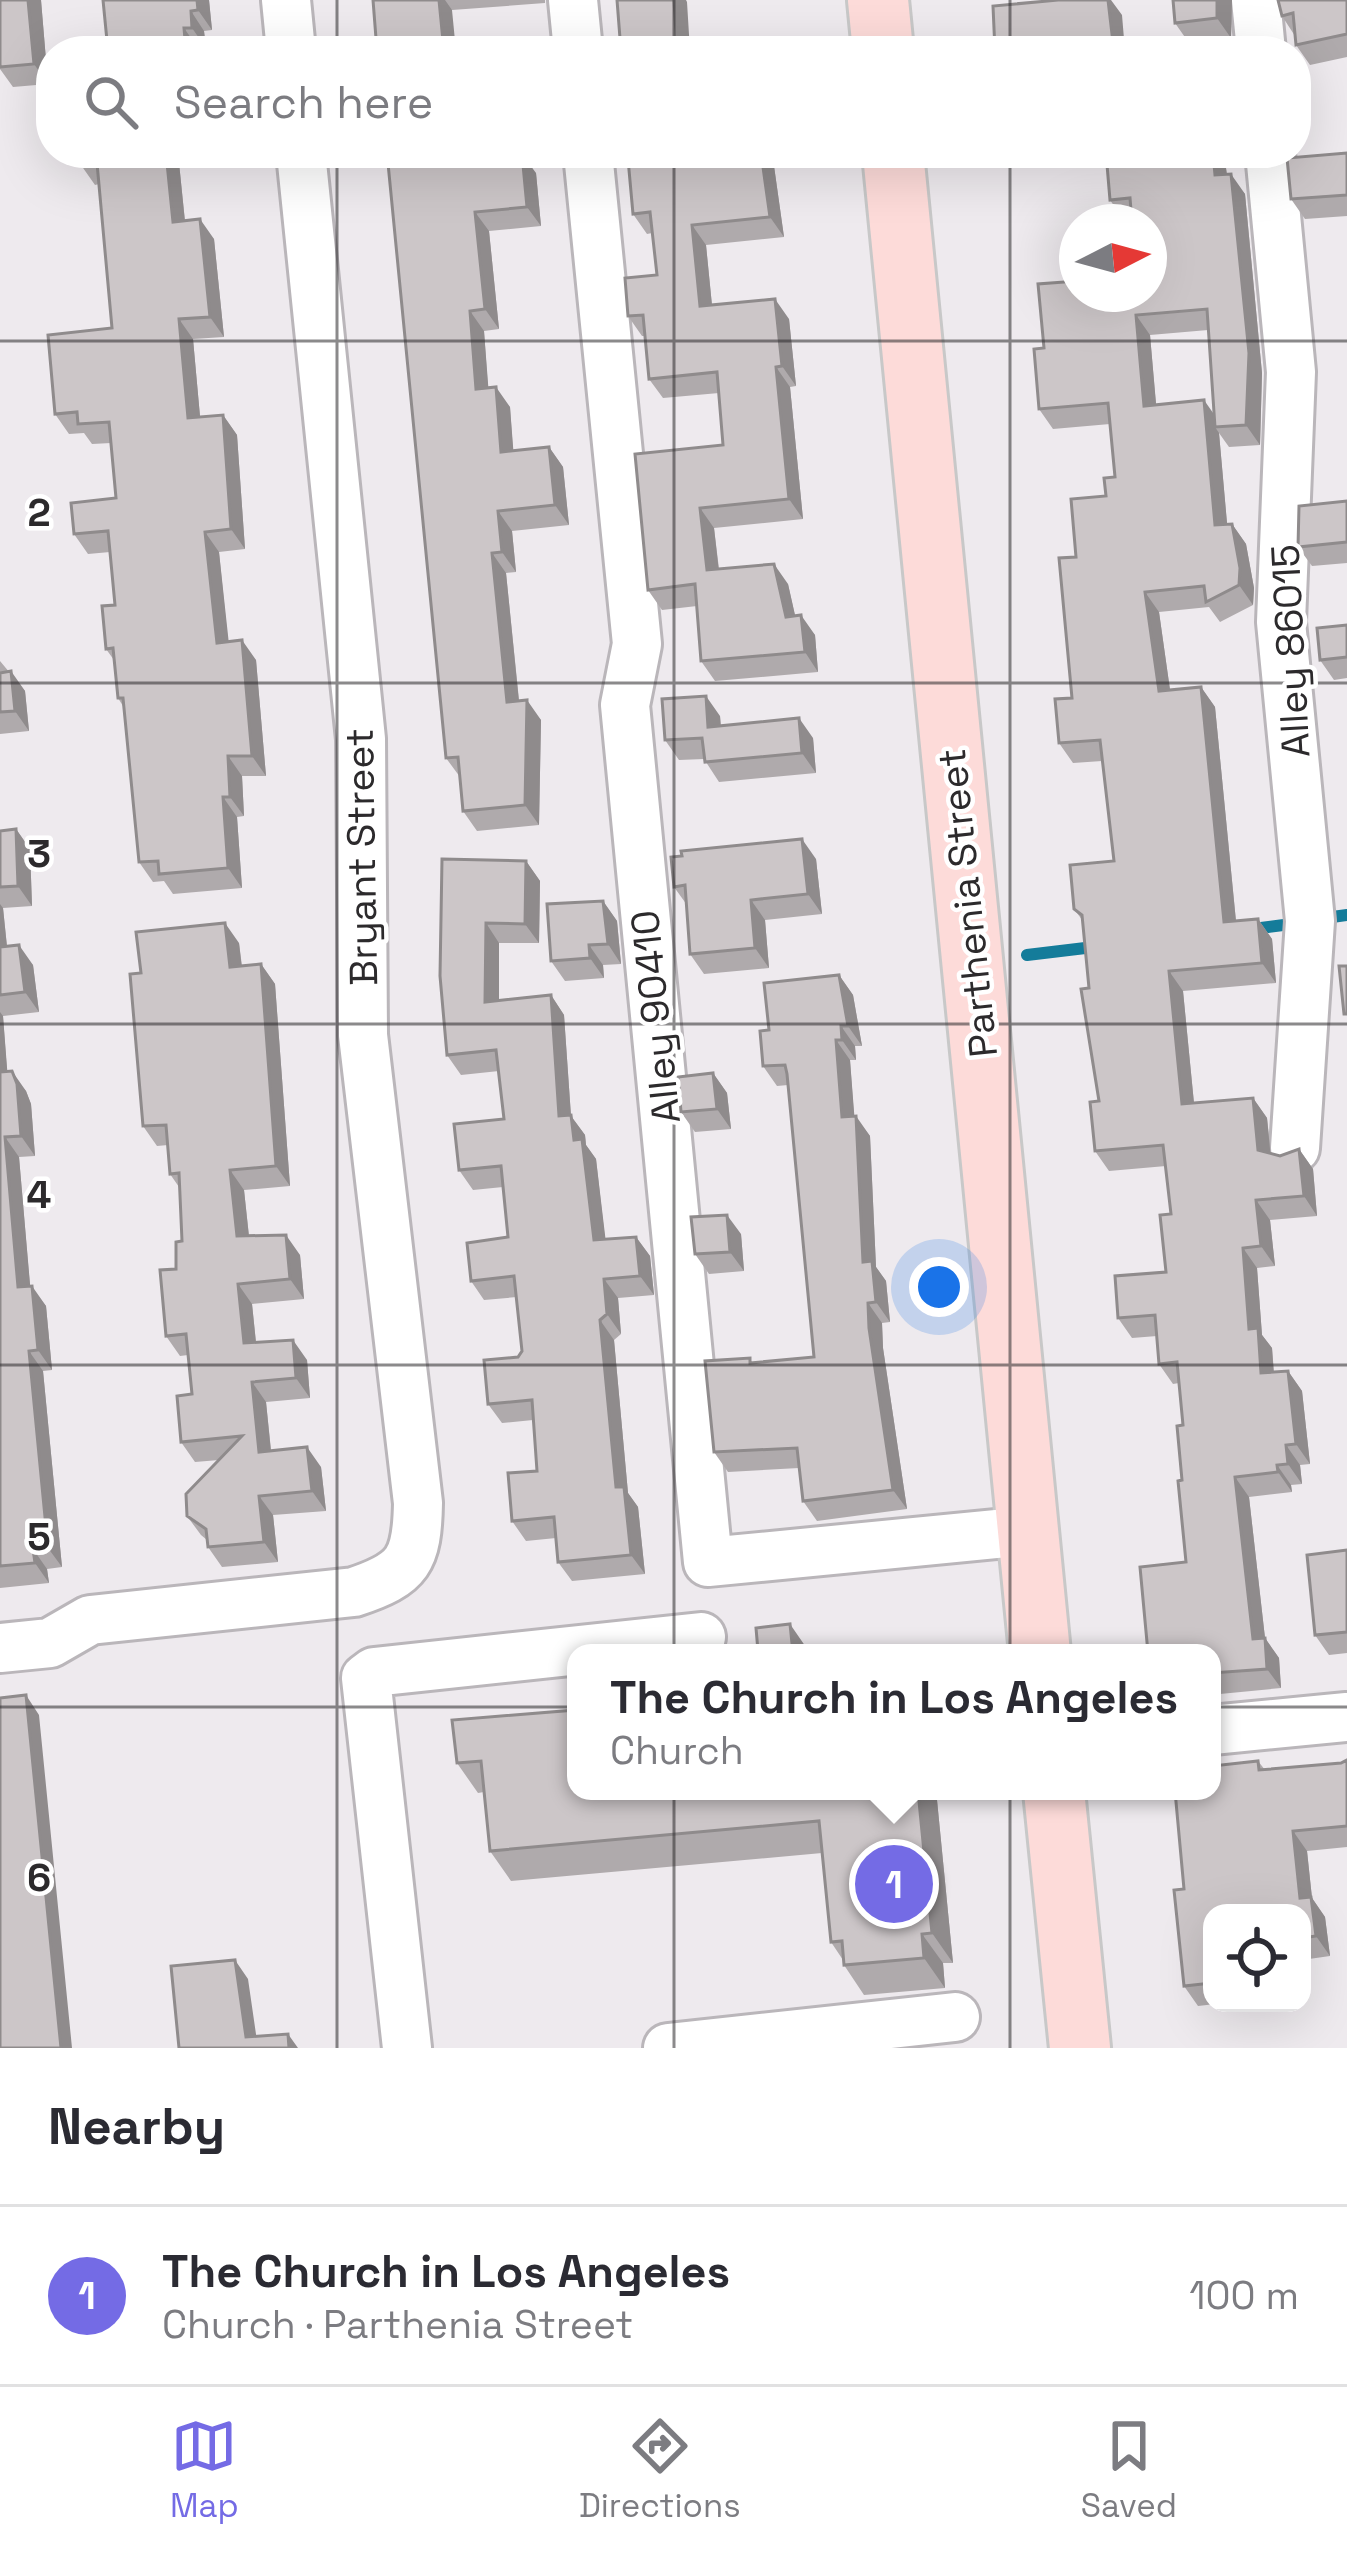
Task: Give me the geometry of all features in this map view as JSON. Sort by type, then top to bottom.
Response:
[{"type":"main road","points":[[878,0],[882,36]]},
{"type":"main road","name":"Parthenia Street","points":[[894,168],[1039,1644]]},
{"type":"main road","points":[[1055,1800],[1080,2048]]},
{"type":"street","points":[[286,0],[290,36]]},
{"type":"street","points":[[573,0],[577,36]]},
{"type":"street","points":[[1256,0],[1260,36]]},
{"type":"street","name":"Bryant Street","points":[[0,1648],[50,1643],[91,1620],[354,1592],[391,1580],[411,1559],[418,1503],[363,1035],[361,739],[303,168]]},
{"type":"street","name":"Alley 90410","points":[[589,168],[637,644],[625,705],[708,1562],[1028,1531]]},
{"type":"street","name":"Alley 86015","points":[[1271,168],[1291,372],[1281,622],[1310,921],[1295,1148]]},
{"type":"street","points":[[635,1644],[700,1637]]},
{"type":"street","points":[[406,2048],[366,1678],[374,1672],[567,1651]]},
{"type":"street","points":[[1221,1729],[1347,1717]]},
{"type":"street","points":[[668,2048],[758,2043],[955,2017]]},
{"type":"building","points":[[0,0],[28,0],[34,64],[0,67]]},
{"type":"building","points":[[103,0],[197,0],[198,10],[191,11],[192,28],[184,28],[185,36],[107,36]]},
{"type":"building","points":[[373,0],[439,0],[443,36],[376,36]]},
{"type":"building","points":[[617,0],[674,0],[676,36],[620,36]]},
{"type":"building","points":[[1108,0],[1112,36],[994,36],[993,6]]},
{"type":"building","points":[[1173,0],[1217,0],[1217,18],[1175,23]]},
{"type":"building","points":[[1278,0],[1347,0],[1347,34],[1311,42],[1311,36],[1295,36],[1293,13],[1282,16]]},
{"type":"building","points":[[1347,153],[1347,195],[1291,199],[1288,168],[1311,168],[1311,156]]},
{"type":"building","points":[[97,168],[168,168],[173,222],[200,219],[210,317],[179,319],[188,418],[223,415],[231,529],[205,532],[217,643],[242,640],[252,756],[228,756],[230,797],[223,797],[228,868],[159,874],[158,861],[139,862],[123,698],[118,698],[113,648],[106,649],[102,606],[115,605],[108,531],[74,534],[71,503],[116,498],[109,422],[78,424],[77,412],[55,414],[48,335],[112,328]]},
{"type":"building","points":[[388,168],[523,168],[527,207],[475,212],[485,309],[470,311],[476,389],[496,387],[501,452],[549,447],[555,505],[498,511],[502,552],[492,553],[507,702],[527,700],[525,805],[463,811],[458,757],[446,758]]},
{"type":"building","points":[[629,168],[763,168],[770,217],[692,225],[700,306],[775,299],[782,366],[776,367],[789,499],[700,508],[707,570],[774,564],[786,617],[801,615],[805,652],[701,661],[695,584],[648,590],[635,454],[723,445],[717,372],[649,379],[643,315],[628,316],[625,278],[657,275],[650,212],[633,214]]},
{"type":"building","points":[[1107,168],[1214,168],[1215,175],[1231,174],[1249,353],[1246,425],[1215,427],[1207,309],[1136,315],[1144,406],[1204,400],[1215,525],[1232,524],[1240,568],[1239,585],[1206,602],[1204,586],[1145,592],[1159,691],[1201,687],[1224,922],[1258,919],[1262,963],[1169,971],[1182,1104],[1253,1098],[1258,1150],[1280,1156],[1299,1149],[1304,1196],[1256,1200],[1261,1246],[1243,1248],[1249,1329],[1258,1328],[1261,1373],[1288,1371],[1296,1444],[1286,1445],[1288,1464],[1277,1465],[1278,1472],[1235,1477],[1253,1639],[1265,1638],[1267,1669],[1221,1672],[1221,1644],[1147,1644],[1140,1567],[1186,1562],[1178,1481],[1182,1480],[1177,1426],[1183,1425],[1177,1362],[1159,1364],[1155,1315],[1118,1318],[1115,1276],[1166,1272],[1160,1215],[1171,1214],[1163,1145],[1095,1151],[1090,1102],[1099,1101],[1081,989],[1089,988],[1082,915],[1074,909],[1070,865],[1114,861],[1100,740],[1059,743],[1055,699],[1072,698],[1059,558],[1076,557],[1071,499],[1106,496],[1104,478],[1115,477],[1108,403],[1039,409],[1034,349],[1044,348],[1038,284],[1059,282],[1059,312],[1167,312],[1167,204],[1130,204],[1130,198],[1110,200]]},
{"type":"building","points":[[1347,501],[1347,542],[1298,547],[1299,506]]},
{"type":"building","points":[[1347,625],[1347,657],[1320,660],[1317,628]]},
{"type":"building","points":[[11,671],[15,711],[0,712],[0,673]]},
{"type":"building","points":[[706,696],[708,727],[799,718],[802,753],[705,762],[702,738],[665,740],[662,699]]},
{"type":"building","points":[[16,829],[18,886],[0,887],[0,831]]},
{"type":"building","points":[[802,839],[808,894],[751,900],[755,948],[690,954],[685,885],[674,887],[671,857],[682,856],[681,851]]},
{"type":"building","points":[[442,859],[526,861],[525,924],[486,923],[485,1002],[551,995],[559,1116],[571,1115],[574,1140],[582,1139],[594,1240],[636,1237],[640,1276],[604,1279],[607,1314],[600,1320],[616,1487],[624,1487],[631,1555],[558,1562],[554,1517],[512,1521],[508,1473],[537,1471],[532,1400],[488,1404],[484,1360],[518,1357],[522,1351],[514,1276],[471,1281],[467,1243],[508,1237],[501,1166],[459,1170],[454,1124],[504,1119],[496,1050],[447,1055],[440,976]]},
{"type":"building","points":[[603,901],[608,944],[589,945],[590,958],[551,961],[547,904]]},
{"type":"building","points":[[225,923],[230,967],[261,964],[276,1166],[230,1170],[237,1236],[286,1235],[290,1279],[238,1284],[244,1343],[293,1340],[296,1378],[252,1382],[259,1452],[307,1447],[312,1491],[259,1496],[264,1542],[208,1547],[206,1529],[187,1516],[186,1494],[242,1436],[181,1442],[177,1396],[192,1394],[186,1334],[166,1336],[160,1270],[176,1269],[176,1242],[182,1241],[179,1173],[170,1174],[166,1125],[143,1126],[130,974],[141,973],[136,932]]},
{"type":"building","points":[[19,945],[25,992],[0,995],[0,947]]},
{"type":"building","points":[[1339,966],[1347,966],[1347,1014],[1344,1014]]},
{"type":"building","points":[[839,975],[848,1026],[841,1026],[842,1040],[836,1040],[842,1117],[856,1116],[863,1262],[872,1261],[876,1302],[868,1303],[869,1328],[893,1490],[803,1501],[797,1448],[714,1452],[705,1361],[750,1358],[750,1363],[814,1357],[787,1074],[785,1065],[763,1066],[760,1031],[769,1030],[764,983]]},
{"type":"building","points":[[12,1071],[21,1136],[5,1137],[18,1287],[32,1286],[38,1350],[29,1351],[48,1548],[33,1549],[35,1563],[0,1566],[0,1072]]},
{"type":"building","points":[[713,1073],[717,1109],[681,1112],[678,1077]]},
{"type":"building","points":[[727,1215],[730,1252],[695,1254],[691,1217]]},
{"type":"building","points":[[1347,1550],[1347,1632],[1315,1635],[1307,1555]]},
{"type":"building","points":[[790,1624],[792,1644],[757,1644],[756,1628]]},
{"type":"building","points":[[26,1695],[61,2048],[0,2048],[0,1698]]},
{"type":"building","points":[[567,1711],[567,1800],[919,1800],[932,1933],[922,1934],[924,1958],[844,1965],[842,1941],[831,1942],[819,1821],[490,1851],[481,1761],[457,1763],[452,1720]]},
{"type":"building","points":[[1347,1760],[1347,1826],[1293,1831],[1300,1898],[1311,1897],[1316,1936],[1311,1937],[1311,1904],[1203,1904],[1203,1984],[1184,1986],[1174,1890],[1184,1889],[1176,1800],[1221,1800],[1221,1765],[1258,1761],[1259,1770]]},
{"type":"building","points":[[235,1960],[246,2037],[288,2034],[289,2048],[179,2048],[171,1966]]},
{"type":"waterway","points":[[1318,919],[1347,915]]},
{"type":"waterway","points":[[1253,929],[1299,923]]},
{"type":"waterway","points":[[1027,955],[1102,946]]},
{"type":"place","name":"The Church in Los Angeles","points":[[894,1884]]}]
